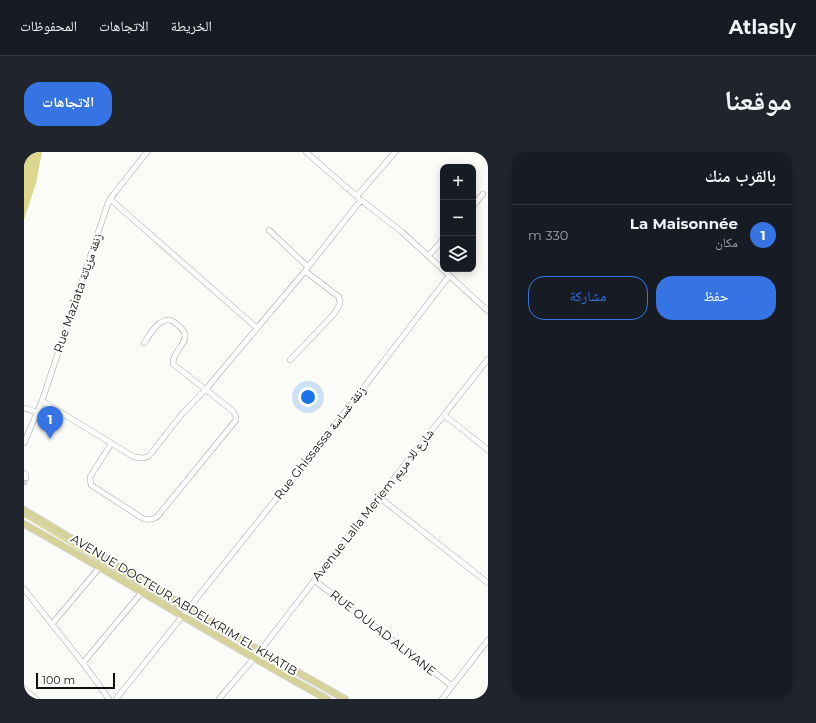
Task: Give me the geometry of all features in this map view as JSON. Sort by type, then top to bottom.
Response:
[{"type":"main road","name":"AVENUE DOCTEUR ABDELKRIM EL KHATIB","points":[[24,510],[260,652],[345,699]]},
{"type":"main road","name":"AVENUE DOCTEUR ABDELKRIM EL KHATIB","points":[[24,524],[100,567],[254,659],[327,699]]},
{"type":"street","name":"Rue Maziata زنقة مزياتة","points":[[24,443],[42,401],[110,199],[147,152]]},
{"type":"street","points":[[306,152],[361,200],[402,232],[488,311]]},
{"type":"street","points":[[357,196],[395,152]]},
{"type":"street","points":[[476,202],[483,194]]},
{"type":"street","points":[[110,199],[257,328]]},
{"type":"street","points":[[42,401],[134,457],[144,458],[149,456],[182,414],[206,389],[307,269],[361,200]]},
{"type":"street","points":[[269,230],[307,269],[339,297],[340,304],[334,314],[290,360]]},
{"type":"street","points":[[428,256],[440,243]]},
{"type":"street","name":"Rue Ghissassa زنقة غساسة","points":[[116,699],[328,434],[449,276]]},
{"type":"street","points":[[111,444],[90,477],[91,485],[142,518],[153,520],[236,420],[233,411],[173,364],[173,359],[185,337],[184,330],[173,321],[169,320],[159,323],[144,343]]},
{"type":"street","name":"Avenue Lalla Meriem شارع للا مريم","points":[[219,699],[260,652],[314,580],[488,359]]},
{"type":"street","points":[[24,408],[37,412]]},
{"type":"street","points":[[444,415],[488,450]]},
{"type":"street","points":[[379,497],[488,583]]},
{"type":"street","points":[[52,624],[100,567]]},
{"type":"street","name":"RUE OULAD ALIYANE","points":[[314,580],[452,686]]},
{"type":"street","points":[[24,589],[83,663],[109,699]]},
{"type":"street","points":[[83,663],[142,592]]},
{"type":"street","points":[[442,699],[488,640]]},
{"type":"street","points":[[24,689],[36,699]]},
{"type":"shaded area","points":[[24,152],[42,152],[36,183],[24,220]]},
{"type":"shaded area","points":[[24,513],[180,609],[178,610],[24,517]]},
{"type":"tunnel","points":[[24,485],[26,478]]},
{"type":"place","name":"La Maisonnée","points":[[50,439]]}]
